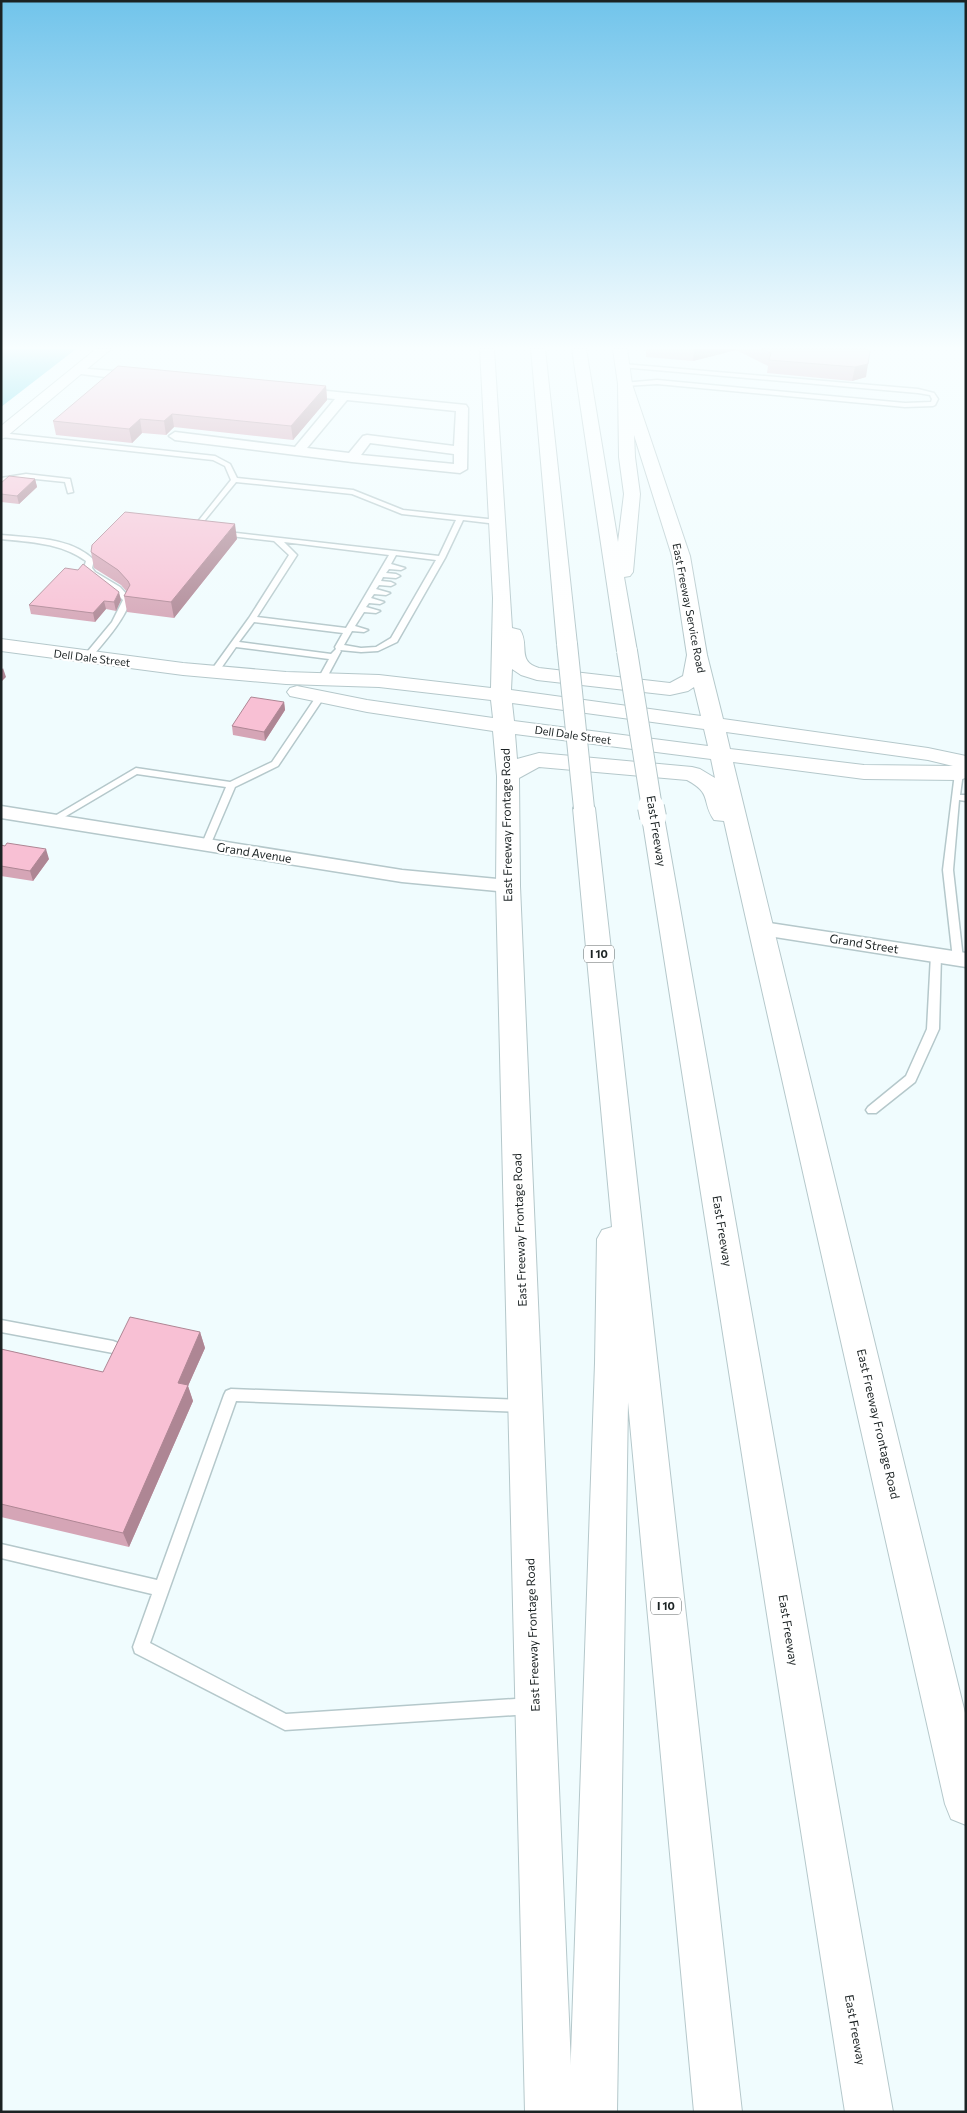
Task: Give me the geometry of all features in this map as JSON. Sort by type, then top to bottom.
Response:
[{"type":"main road","name":"East Freeway Frontage Road","points":[[493,448],[502,598],[501,695],[508,776],[508,886],[549,2112]]},
{"type":"main road","name":"I 10","points":[[548,448],[718,2112]]},
{"type":"main road","name":"East Freeway","points":[[594,448],[653,817],[869,2112]]},
{"type":"main road","points":[[620,611],[632,494],[627,448]]},
{"type":"main road","name":"East Freeway Service Road","points":[[646,448],[681,556],[697,655],[714,724]]},
{"type":"main road","points":[[502,598],[508,610],[515,662],[522,670],[537,674],[670,689],[682,687],[693,680],[697,655]]},
{"type":"main road","name":"Dell Dale Street","points":[[1,645],[321,688],[379,681],[501,695],[928,754],[963,769]]},
{"type":"main road","name":"Dell Dale Street","points":[[183,669],[321,688],[367,706],[547,732],[864,772],[963,769]]},
{"type":"main road","name":"East Freeway Frontage Road","points":[[714,724],[753,893],[950,1699],[966,1804]]},
{"type":"main road","points":[[508,776],[518,767],[539,760],[692,774],[708,782],[719,795],[727,843],[735,869],[753,893]]},
{"type":"main road","points":[[593,2112],[600,1744],[612,1363],[614,1100]]},
{"type":"street","points":[[277,448],[352,458],[460,469],[461,448]]},
{"type":"street","points":[[352,458],[360,448]]},
{"type":"street","points":[[434,448],[461,451]]},
{"type":"street","name":"Grand Avenue","points":[[1,812],[402,876],[508,886]]},
{"type":"street","name":"Grand Street","points":[[763,929],[962,959]]},
{"type":"lane","points":[[122,448],[215,458],[228,465],[234,480]]},
{"type":"lane","points":[[1,480],[26,476],[68,480],[70,492]]},
{"type":"lane","points":[[234,480],[353,492],[402,512],[497,522]]},
{"type":"lane","points":[[202,531],[192,530],[234,480]]},
{"type":"lane","points":[[339,647],[361,650],[378,649],[394,640],[442,558],[460,519]]},
{"type":"lane","points":[[211,532],[442,558]]},
{"type":"lane","points":[[1,537],[67,546],[82,552],[90,560],[88,568],[92,574],[117,589],[127,600],[115,624],[87,657]]},
{"type":"lane","points":[[214,672],[252,619],[293,555],[276,539]]},
{"type":"lane","points":[[53,820],[136,770],[231,785],[275,764],[321,688],[339,647],[349,629],[359,619],[361,609],[394,553]]},
{"type":"lane","points":[[386,566],[401,568]]},
{"type":"lane","points":[[423,571],[433,572]]},
{"type":"lane","points":[[381,575],[396,576]]},
{"type":"lane","points":[[418,579],[429,580]]},
{"type":"lane","points":[[376,582],[391,584]]},
{"type":"lane","points":[[415,588],[424,589]]},
{"type":"lane","points":[[371,592],[386,593]]},
{"type":"lane","points":[[409,596],[419,598]]},
{"type":"lane","points":[[366,600],[380,602]]},
{"type":"lane","points":[[403,605],[414,606]]},
{"type":"lane","points":[[361,609],[376,611]]},
{"type":"lane","points":[[399,614],[409,615]]},
{"type":"lane","points":[[252,619],[364,630]]},
{"type":"lane","points":[[392,623],[404,625]]},
{"type":"lane","points":[[388,633],[398,634]]},
{"type":"lane","points":[[234,644],[334,657]]},
{"type":"lane","points":[[962,959],[948,870],[961,797],[963,769]]},
{"type":"lane","points":[[206,846],[231,785]]},
{"type":"lane","points":[[872,1110],[912,1079],[934,1030],[936,955]]},
{"type":"lane","points":[[1,1326],[113,1347]]},
{"type":"lane","points":[[526,1406],[231,1395],[142,1647],[285,1722],[535,1705]]},
{"type":"lane","points":[[1,1551],[162,1589]]},
{"type":"building","points":[[9,476],[35,479],[17,496],[1,494],[1,483]]},
{"type":"building","points":[[125,512],[235,524],[171,602],[124,596],[130,585],[128,581],[118,570],[91,552],[92,545]]},
{"type":"building","points":[[83,564],[119,592],[114,602],[104,601],[93,613],[29,605],[65,568],[78,570]]},
{"type":"building","points":[[251,697],[284,702],[264,732],[232,726]]},
{"type":"building","points":[[7,843],[46,849],[30,871],[1,866],[1,845],[5,846]]},
{"type":"building","points":[[130,1317],[200,1332],[178,1383],[188,1385],[123,1533],[1,1504],[1,1349],[103,1372]]}]
